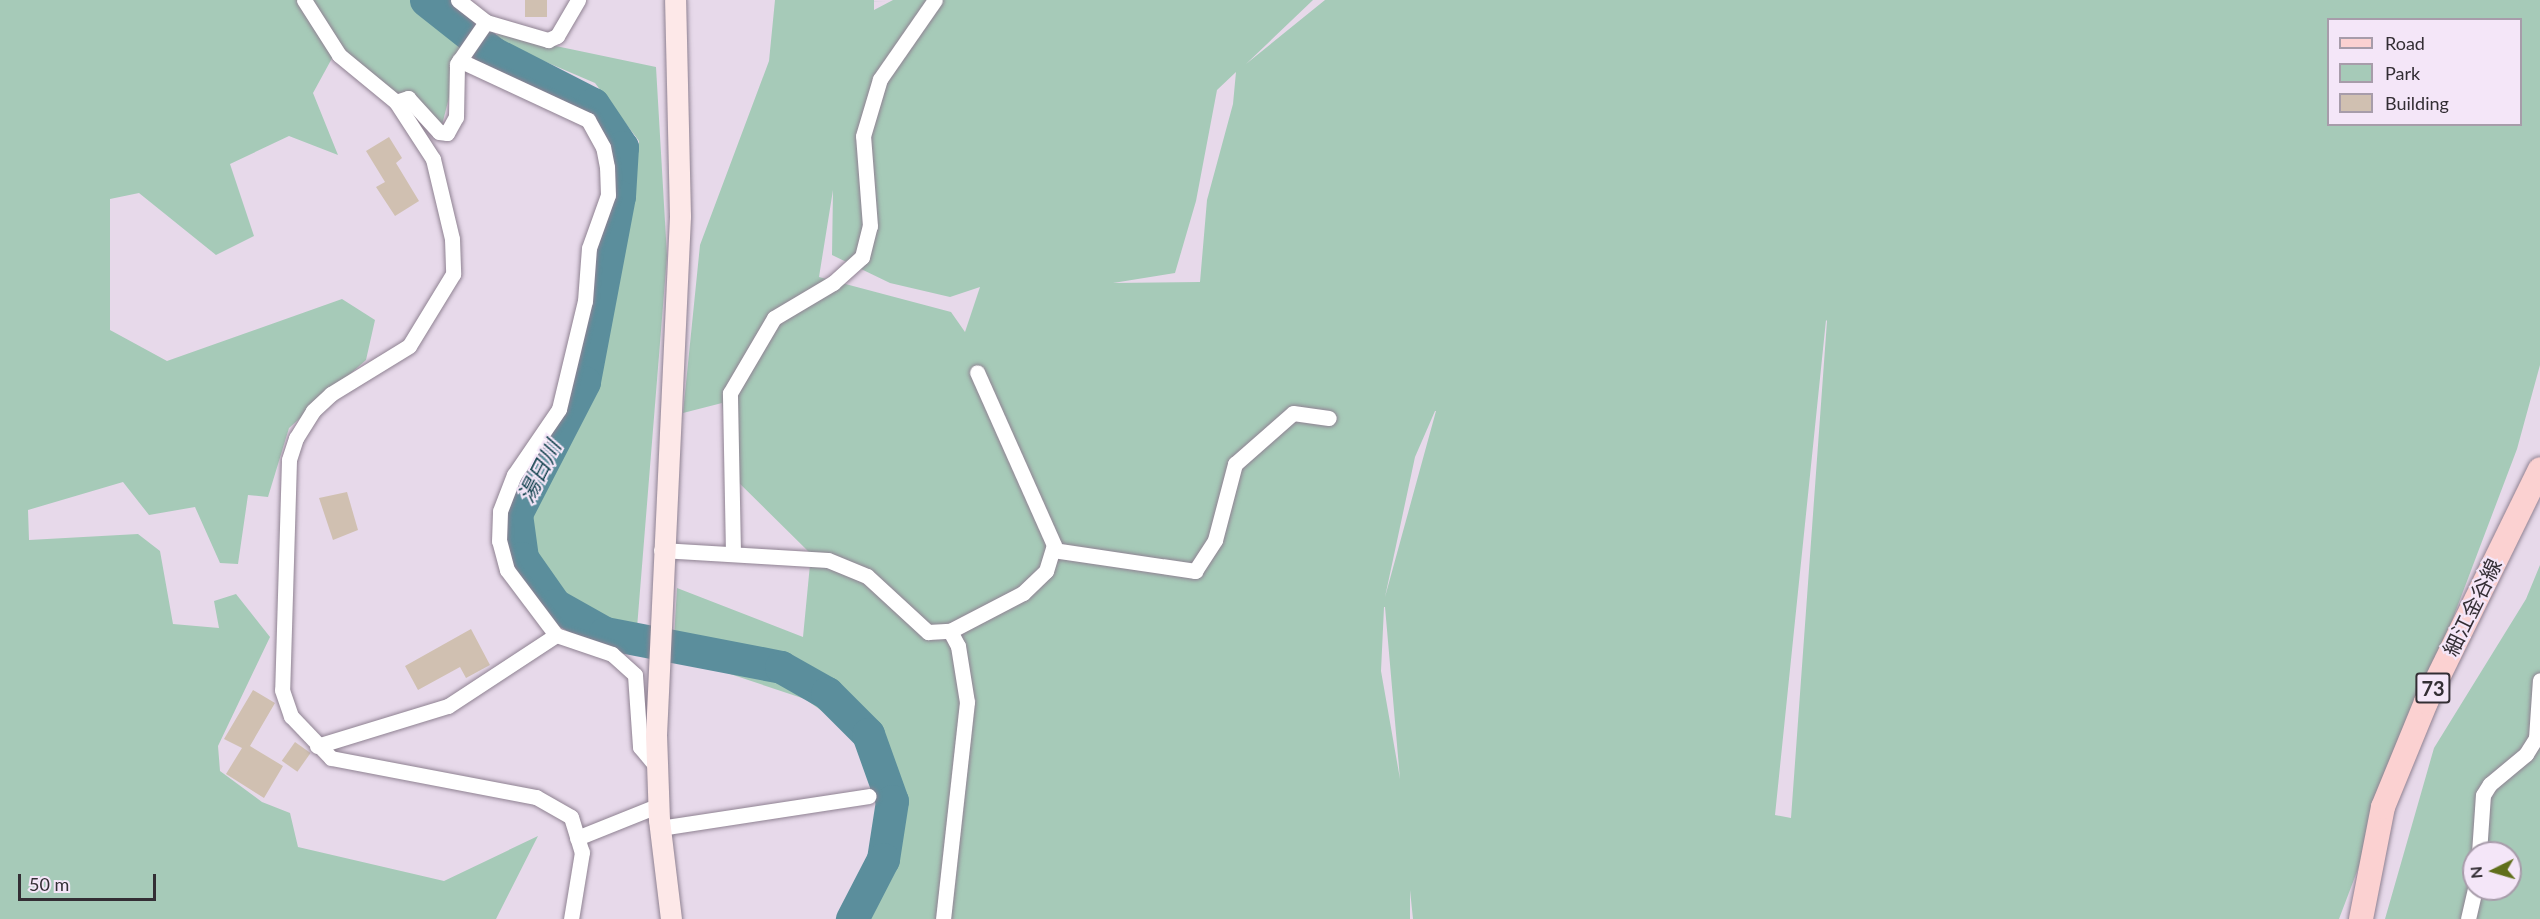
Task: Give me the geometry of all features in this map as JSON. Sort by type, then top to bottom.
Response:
[{"type":"main road","name":"細江金谷線","points":[[2361,919],[2383,807],[2426,702],[2540,469]]},
{"type":"street","points":[[304,0],[339,55],[396,102],[433,159],[452,239],[453,274],[409,346],[331,394],[313,411],[289,460],[282,690],[291,716],[317,746],[331,758],[373,768],[536,797],[571,817],[582,852],[571,919]]},
{"type":"street","points":[[458,0],[486,22],[548,40],[557,36],[578,0]]},
{"type":"street","points":[[671,919],[660,828],[656,735],[661,560],[680,216],[675,0]]},
{"type":"street","points":[[733,553],[730,393],[774,318],[833,283],[862,257],[870,226],[863,136],[880,78],[935,0]]},
{"type":"street","points":[[396,102],[408,98],[439,132],[447,133],[456,117],[453,85],[459,60],[486,22]]},
{"type":"street","points":[[459,60],[588,120],[607,167],[608,195],[589,248],[585,301],[559,409],[514,475],[500,511],[499,541],[507,570],[556,635],[612,654],[635,675],[640,747],[657,767]]},
{"type":"street","points":[[661,560],[733,553],[828,560],[867,576],[928,632],[950,631],[1023,593],[1046,571],[1053,550],[977,372]]},
{"type":"street","points":[[1053,550],[1195,571],[1215,540],[1235,464],[1293,413],[1329,418]]},
{"type":"street","points":[[942,919],[967,702],[958,646],[950,631]]},
{"type":"street","points":[[317,746],[448,706],[556,635]]},
{"type":"street","points":[[2480,841],[2483,795],[2490,784],[2526,754],[2536,738],[2540,680]]},
{"type":"street","points":[[660,828],[868,796]]},
{"type":"street","points":[[578,838],[659,804]]},
{"type":"street","points":[[2468,919],[2472,901]]},
{"type":"green space","points":[[0,0],[435,0],[464,39],[442,125],[336,51],[313,93],[338,155],[289,136],[230,164],[254,236],[216,255],[139,193],[110,199],[110,330],[167,361],[342,299],[375,320],[366,360],[289,428],[268,497],[248,495],[238,564],[220,563],[195,507],[149,515],[123,482],[28,510],[29,540],[138,534],[160,551],[173,624],[219,628],[214,601],[236,594],[270,637],[218,746],[220,771],[262,802],[290,813],[298,847],[444,881],[538,836],[496,919],[0,919]]},
{"type":"green space","points":[[775,0],[874,0],[874,10],[893,0],[1313,0],[1246,64],[1325,0],[2540,0],[2540,365],[2517,449],[2339,919],[1413,919],[1410,890],[1410,919],[845,919],[892,801],[873,747],[805,699],[673,655],[677,588],[803,637],[811,554],[731,475],[722,403],[683,413],[700,245],[769,61]],"holes":[[[1236,72],[1233,104],[1207,200],[1200,282],[1113,283],[1175,273],[1196,201],[1217,90]],[[833,190],[832,255],[890,283],[950,297],[980,287],[965,332],[951,312],[819,277]],[[1826,320],[1791,818],[1775,815]],[[1436,411],[1385,597],[1415,457]],[[1385,607],[1400,779],[1381,671]]]},
{"type":"green space","points":[[498,34],[656,67],[667,256],[637,628],[580,607],[540,570],[525,512],[556,463],[595,374],[632,205],[639,141],[595,83],[490,38]]},
{"type":"green space","points":[[2540,565],[2540,919],[2385,919],[2434,748],[2526,599]]},
{"type":"building","points":[[525,0],[547,0],[547,17],[525,17]]},
{"type":"building","points":[[389,137],[402,158],[396,163],[419,201],[395,216],[376,187],[385,182],[366,151]]},
{"type":"building","points":[[347,492],[358,530],[333,540],[319,498]]},
{"type":"building","points":[[471,629],[490,665],[466,678],[460,667],[418,690],[405,666]]},
{"type":"building","points":[[253,690],[275,703],[250,746],[283,766],[264,798],[226,774],[242,748],[224,739]]},
{"type":"building","points":[[295,742],[311,753],[297,772],[282,761]]},
{"type":"waterway","name":"湯日川","points":[[426,0],[493,53],[593,104],[622,147],[619,196],[584,382],[516,514],[522,558],[555,605],[605,633],[781,667],[827,693],[868,734],[892,801],[883,859],[852,919]]}]
